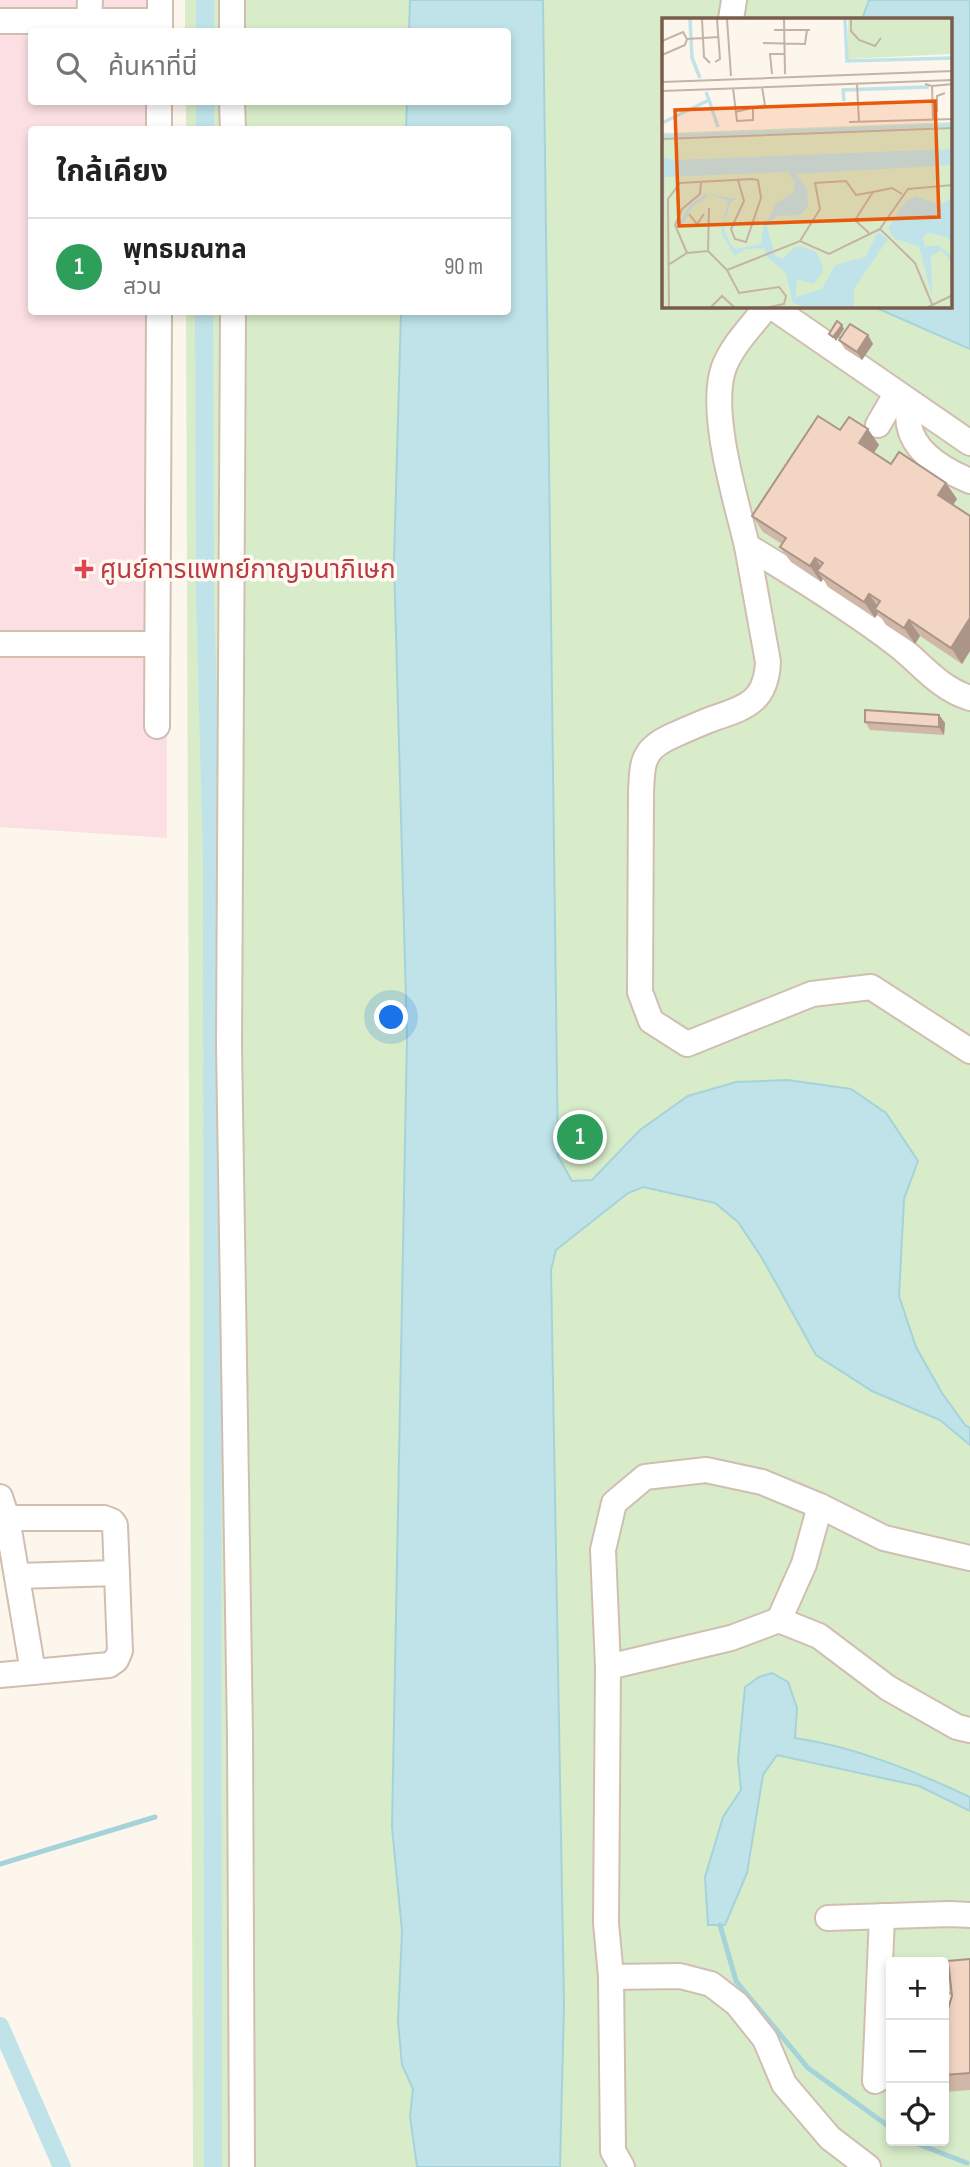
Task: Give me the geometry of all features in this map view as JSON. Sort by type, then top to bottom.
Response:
[{"type":"street","points":[[232,0],[232,28]]},
{"type":"street","points":[[731,18],[734,0]]},
{"type":"street","points":[[0,21],[90,11],[160,17]]},
{"type":"street","points":[[159,105],[159,126]]},
{"type":"street","points":[[232,105],[233,126]]},
{"type":"street","points":[[767,308],[734,346],[719,384],[720,423],[747,546],[768,662],[767,676],[761,690],[751,702],[739,710],[668,738],[648,753],[643,767],[640,992],[651,1021],[687,1044],[812,994],[871,987],[970,1051]]},
{"type":"street","points":[[772,308],[904,407],[970,443]]},
{"type":"street","points":[[157,726],[159,315]]},
{"type":"street","points":[[233,315],[229,1046],[240,1735],[242,2167]]},
{"type":"street","points":[[878,425],[904,407]]},
{"type":"street","points":[[904,407],[915,442],[926,455],[970,481]]},
{"type":"street","points":[[747,546],[897,645],[942,684],[970,698]]},
{"type":"street","points":[[0,644],[157,644]]},
{"type":"street","points":[[622,2167],[614,2151],[611,1977],[606,1923],[608,1667],[603,1550],[614,1503],[645,1477],[706,1470],[762,1482],[820,1506],[884,1538],[970,1558]]},
{"type":"street","points":[[779,1620],[804,1564],[820,1506]]},
{"type":"street","points":[[0,1675],[33,1672],[109,1665],[117,1660],[120,1651],[115,1525],[112,1521],[4,1508],[33,1672]]},
{"type":"street","points":[[17,1576],[117,1573]]},
{"type":"street","points":[[608,1667],[731,1638],[779,1620],[819,1636],[888,1688],[957,1727],[970,1730]]},
{"type":"street","points":[[828,1918],[970,1915]]},
{"type":"street","points":[[882,1916],[886,1964],[875,2081],[886,2075]]},
{"type":"street","points":[[611,1977],[680,1976],[711,1984],[737,2004],[765,2039],[785,2084],[830,2138],[867,2167]]},
{"type":"street","points":[[949,2010],[958,2018],[949,2027]]},
{"type":"shaded area","name":"ศูนย์การแพทย์กาญจนาภิเษก","points":[[0,0],[167,0],[167,28],[28,28],[28,105],[167,105],[167,126],[28,126],[28,315],[167,315],[167,838],[0,827]]},
{"type":"green space","points":[[185,0],[970,0],[970,2167],[193,2167],[186,315],[511,315],[511,126],[186,126],[186,105],[511,105],[511,28],[185,28]]},
{"type":"water","points":[[410,0],[543,0],[558,1156],[572,1181],[592,1180],[640,1130],[688,1096],[736,1082],[788,1080],[851,1089],[886,1113],[918,1161],[904,1199],[899,1296],[916,1347],[942,1393],[970,1428],[970,1445],[940,1420],[872,1391],[816,1355],[762,1258],[738,1222],[715,1203],[643,1187],[628,1193],[556,1250],[551,1270],[564,2005],[560,2167],[417,2167],[410,2116],[413,2089],[402,2065],[398,2021],[402,1931],[392,1827],[407,1037],[394,561],[401,315],[511,315],[511,126],[406,126],[407,105],[511,105],[511,28],[409,28]]},
{"type":"water","points":[[869,0],[970,0],[970,349],[877,308],[953,308],[953,18],[862,18]]},
{"type":"water","points":[[772,1673],[788,1682],[797,1708],[795,1738],[840,1747],[928,1778],[970,1797],[970,1811],[919,1786],[777,1755],[763,1775],[747,1873],[725,1925],[708,1925],[705,1877],[723,1817],[741,1790],[738,1760],[745,1687],[759,1677]]},
{"type":"building","points":[[837,321],[842,325],[833,337],[829,334]]},
{"type":"building","points":[[850,324],[868,335],[857,352],[839,340]]},
{"type":"building","points":[[818,416],[840,430],[849,417],[868,429],[859,443],[891,464],[899,452],[946,483],[938,495],[970,516],[970,618],[951,648],[909,620],[904,628],[875,609],[880,601],[869,594],[864,602],[817,571],[823,563],[815,558],[810,566],[780,547],[786,538],[752,516]]},
{"type":"building","points":[[865,710],[939,715],[939,727],[865,722]]},
{"type":"building","points":[[970,1959],[970,2073],[949,2075],[949,2006],[952,1996],[949,1961]]},
{"type":"waterway","points":[[205,0],[205,28]]},
{"type":"waterway","points":[[205,105],[205,126]]},
{"type":"waterway","points":[[204,315],[205,593],[212,860],[213,2167]]},
{"type":"waterway","points":[[0,1864],[155,1817]]},
{"type":"waterway","points":[[720,1925],[736,1981],[808,2068],[886,2124]]},
{"type":"waterway","points":[[0,2026],[62,2167]]},
{"type":"waterway","points":[[923,2146],[967,2163]]},
{"type":"place","name":"ศูนย์การแพทย์กาญจนาภิเษก","points":[[84,569]]},
{"type":"place","name":"พุทธมณฑล","points":[[580,1137]]}]
